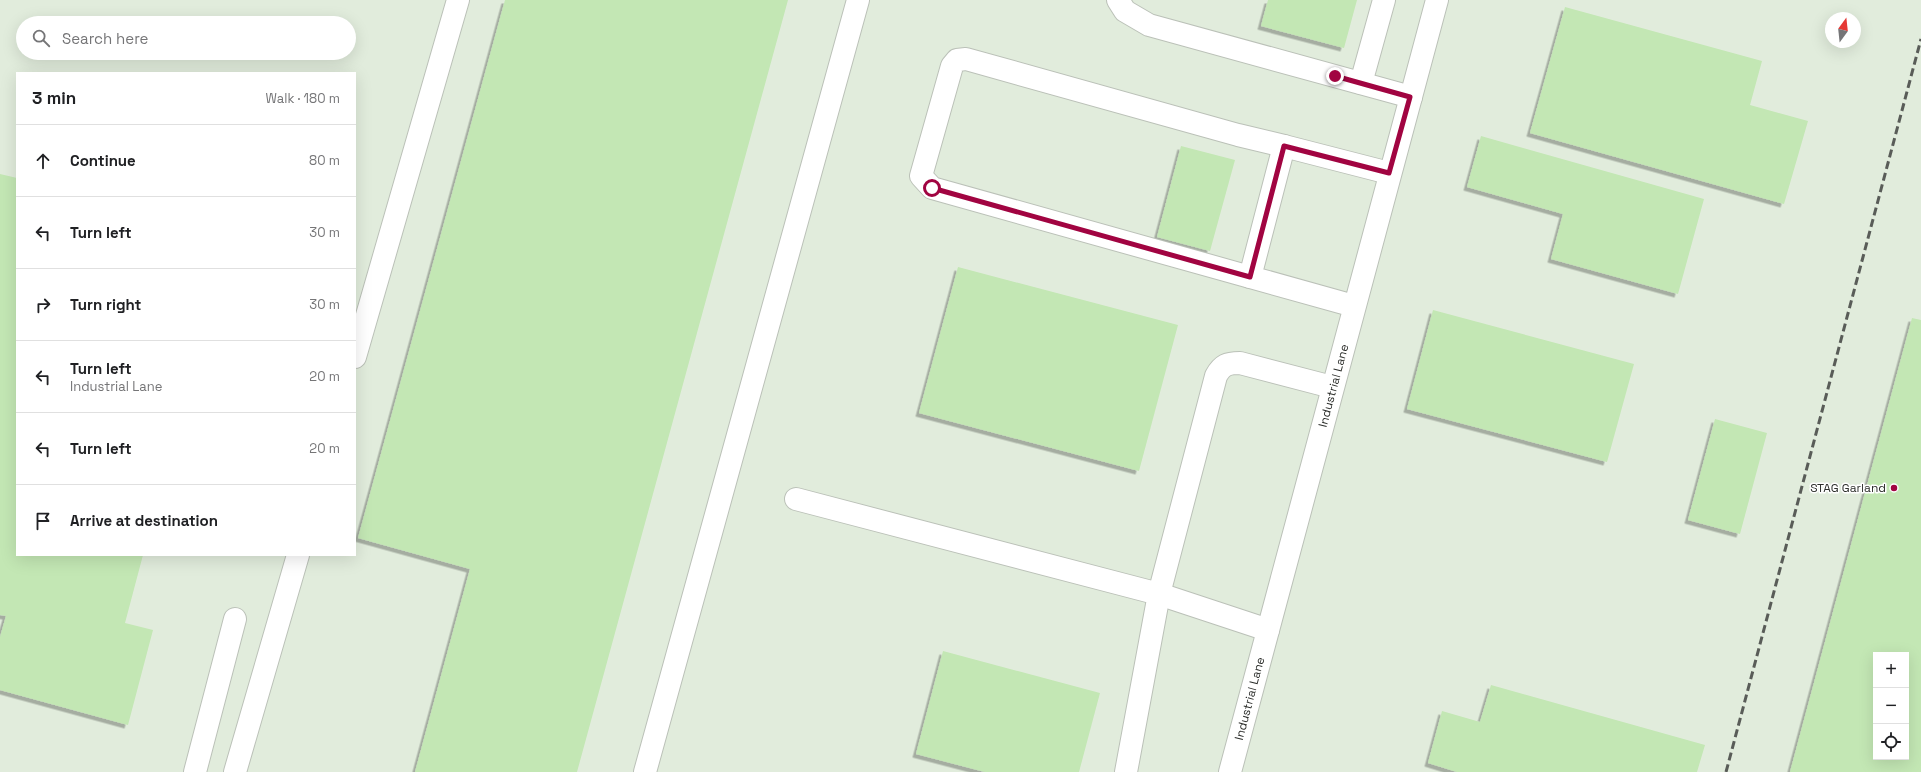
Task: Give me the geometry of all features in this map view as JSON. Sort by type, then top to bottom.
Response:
[{"type":"street","points":[[356,354],[458,0]]},
{"type":"street","points":[[645,772],[858,0]]},
{"type":"street","points":[[1118,0],[1125,11],[1149,26],[1410,97]]},
{"type":"street","points":[[1361,83],[1384,0]]},
{"type":"street","name":"Industrial Lane","points":[[1230,772],[1389,173],[1437,0]]},
{"type":"street","points":[[1354,306],[932,188],[921,176],[952,66],[957,60],[966,60],[1238,135],[1389,173]]},
{"type":"street","points":[[1250,277],[1284,146]]},
{"type":"street","points":[[1126,772],[1159,594],[1216,376],[1221,367],[1231,363],[1240,363],[1332,387]]},
{"type":"street","points":[[796,499],[1159,594],[1268,630]]},
{"type":"street","points":[[235,772],[298,556]]},
{"type":"street","points":[[195,772],[235,619]]},
{"type":"shaded area","points":[[0,0],[1921,0],[1921,772],[0,772]]},
{"type":"building","points":[[505,0],[788,0],[577,772],[415,772],[470,569],[358,538]]},
{"type":"building","points":[[1268,0],[1357,0],[1344,48],[1261,26]]},
{"type":"building","points":[[1565,7],[1762,61],[1750,105],[1808,121],[1784,204],[1530,133]]},
{"type":"building","points":[[1481,136],[1704,199],[1678,294],[1551,259],[1563,214],[1467,187]]},
{"type":"building","points":[[1181,146],[1235,160],[1210,251],[1157,237]]},
{"type":"building","points":[[0,174],[16,178],[16,556],[143,556],[125,623],[153,630],[128,725],[0,690],[0,637],[6,616],[0,615]]},
{"type":"building","points":[[958,267],[1178,325],[1139,471],[919,413]]},
{"type":"building","points":[[1433,310],[1634,364],[1607,462],[1407,409]]},
{"type":"building","name":"STAG Garland","points":[[1912,318],[1921,320],[1921,772],[1790,772]]},
{"type":"building","points":[[1715,419],[1767,433],[1740,534],[1688,520]]},
{"type":"building","points":[[943,651],[1100,693],[1079,772],[985,772],[916,754]]},
{"type":"building","points":[[1491,685],[1705,745],[1697,772],[1457,772],[1428,763],[1442,711],[1480,722]]},
{"type":"railway","points":[[1726,772],[1921,39]]},
{"type":"place","name":"STAG Garland","points":[[1894,488]]},
{"type":"route","points":[[932,188],[1250,277],[1284,146],[1389,173],[1410,97],[1335,76]]}]
